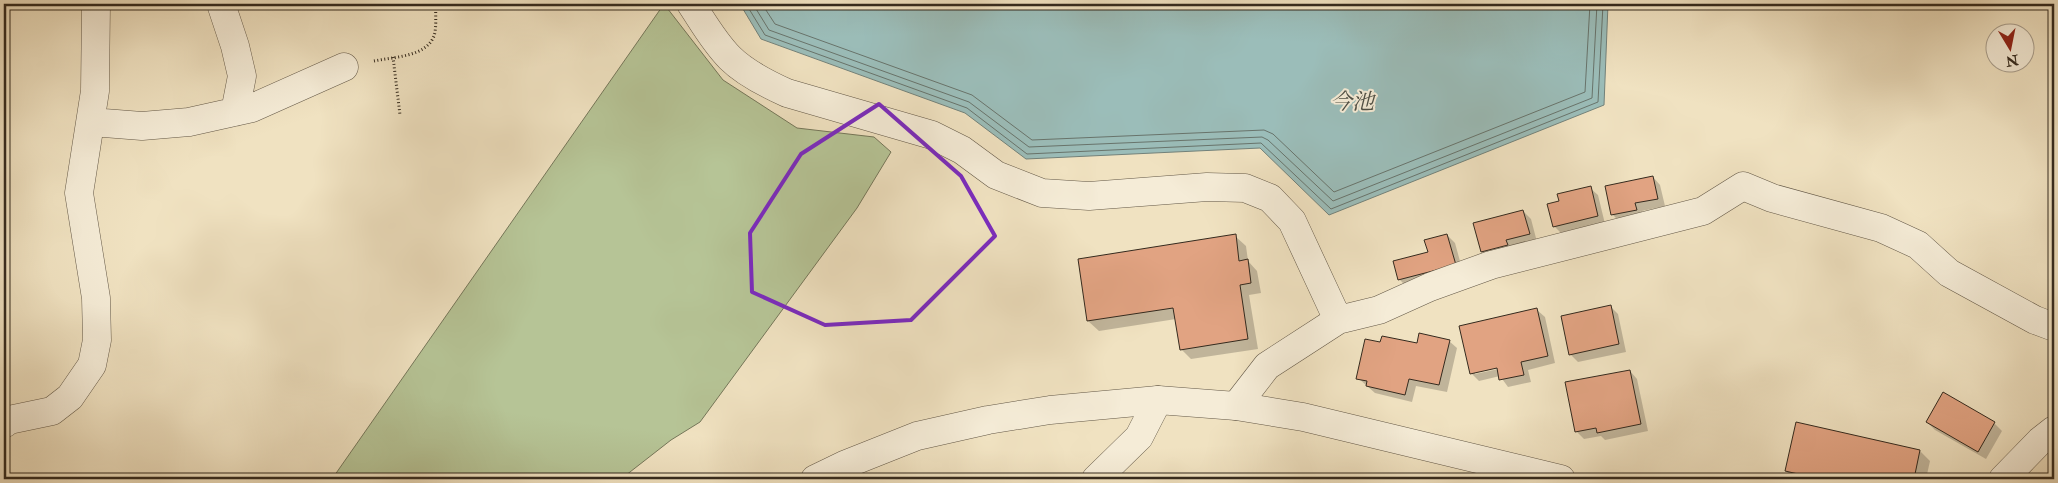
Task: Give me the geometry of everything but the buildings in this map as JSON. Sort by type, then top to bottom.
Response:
[{"type":"street","points":[[4,424],[9,420],[52,411],[70,397],[92,366],[97,340],[96,298],[79,194],[95,91],[96,4]]},
{"type":"street","points":[[220,4],[235,46],[242,76],[235,112]]},
{"type":"street","points":[[691,4],[712,37],[730,59],[764,82],[787,92],[932,135],[962,150],[996,175],[1042,193],[1089,196],[1207,187],[1245,188],[1270,198],[1292,222],[1338,320]]},
{"type":"street","points":[[91,122],[142,126],[189,122],[252,108],[344,67]]},
{"type":"street","points":[[1236,406],[1267,366],[1338,320],[1380,310],[1430,287],[1491,265],[1703,211],[1743,186],[1772,198],[1881,228],[1918,245],[1949,273],[2034,320],[2054,327]]},
{"type":"street","points":[[1096,479],[1139,437],[1158,400]]},
{"type":"street","points":[[816,479],[844,464],[917,436],[988,420],[1050,410],[1114,402],[1158,400],[1236,406],[1302,416],[1561,479]]},
{"type":"street","points":[[2003,479],[2054,430]]},
{"type":"path","points":[[344,67],[414,53],[429,44],[434,35],[436,4]]},
{"type":"path","points":[[393,58],[400,115]]},
{"type":"highlighted area","points":[[879,104],[961,176],[995,236],[911,320],[825,325],[752,292],[750,233],[801,154]]},
{"type":"green space","points":[[664,4],[723,80],[797,128],[874,137],[891,152],[857,208],[700,422],[671,440],[621,479],[332,479]]},
{"type":"water","name":"今池","points":[[740,4],[1608,4],[1604,105],[1329,215],[1260,148],[1026,159],[965,113],[761,39]]}]
